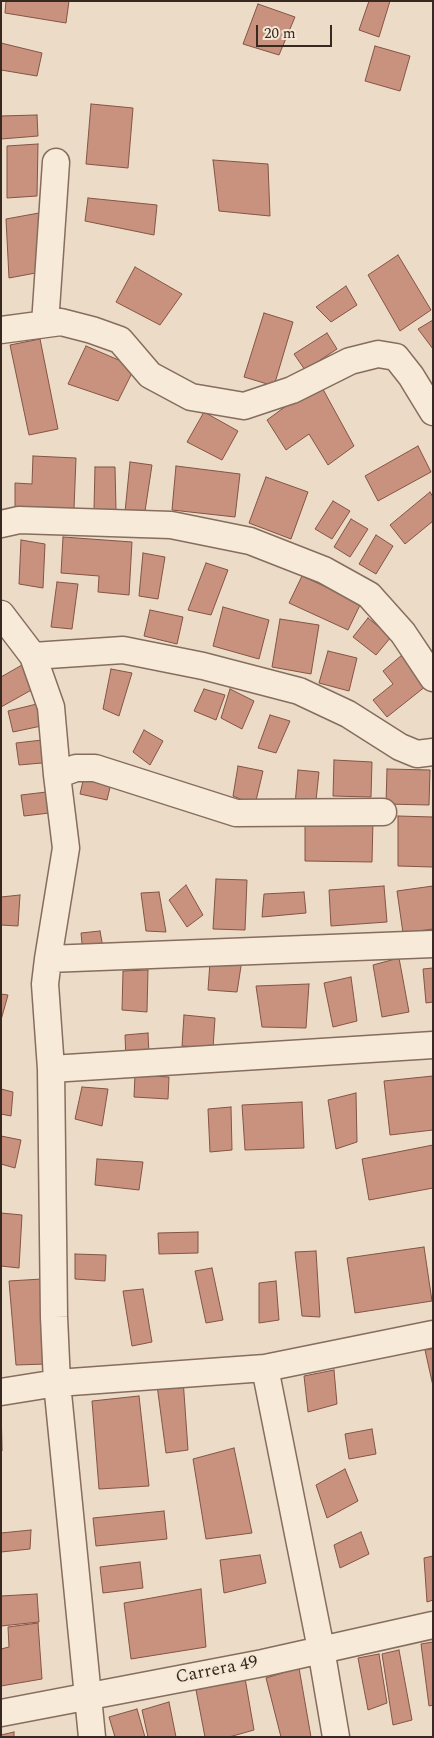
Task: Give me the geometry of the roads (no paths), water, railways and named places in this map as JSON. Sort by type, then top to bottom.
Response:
[{"type":"street","points":[[45,324],[56,162]]},
{"type":"street","points":[[1,330],[61,322],[92,330],[120,340],[150,375],[183,393],[191,397],[244,406],[292,390],[350,361],[378,354],[396,357],[433,412]]},
{"type":"street","points":[[1,524],[19,520],[172,525],[250,541],[324,570],[369,595],[403,633],[433,678]]},
{"type":"street","points":[[1,614],[33,656],[51,707],[66,848],[45,984],[51,1069],[54,1317],[57,1383],[92,1737]]},
{"type":"street","points":[[33,656],[123,650],[203,666],[299,691],[348,714],[400,747],[416,754],[433,752]]},
{"type":"street","points":[[57,775],[76,768],[95,768],[236,813],[383,812]]},
{"type":"street","points":[[48,959],[433,944]]},
{"type":"street","points":[[51,1069],[433,1045]]},
{"type":"street","points":[[1,1392],[57,1383],[265,1368],[433,1334]]},
{"type":"street","points":[[265,1368],[321,1649],[336,1737]]},
{"type":"street","name":"Carrera 49","points":[[1,1713],[263,1663],[433,1625]]}]
